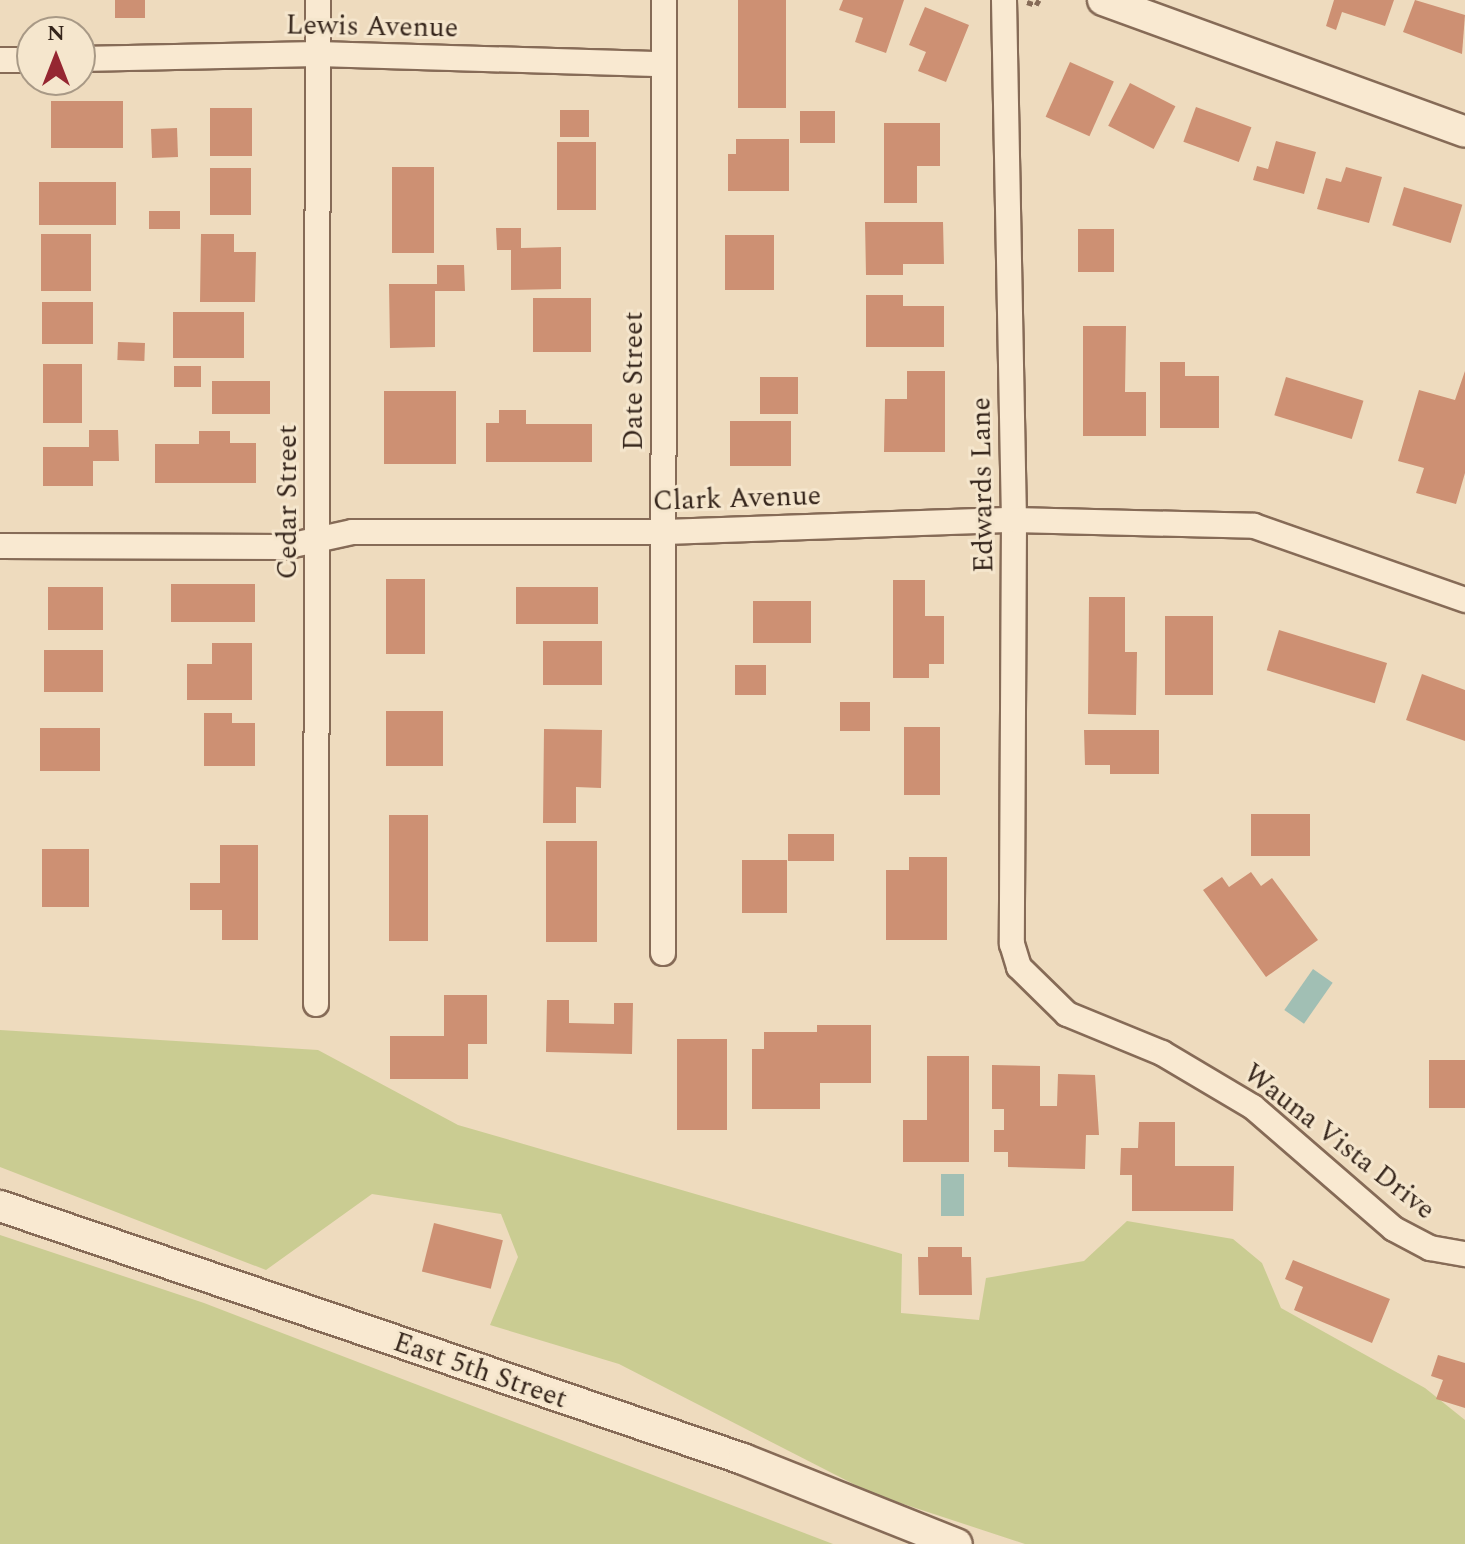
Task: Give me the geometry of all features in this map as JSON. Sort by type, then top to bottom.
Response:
[{"type":"street","name":"Cedar Street","points":[[316,1004],[318,0]]},
{"type":"street","name":"Date Street","points":[[663,953],[664,0]]},
{"type":"street","name":"Edwards Lane","points":[[1004,0],[1014,520],[1012,944],[1019,967]]},
{"type":"street","points":[[1103,0],[1465,132]]},
{"type":"street","name":"Lewis Avenue","points":[[96,59],[318,54],[663,64]]},
{"type":"street","name":"Clark Avenue","points":[[0,546],[284,547],[352,532],[665,532],[1014,520],[1254,526],[1465,600]]},
{"type":"street","name":"Wauna Vista Drive","points":[[1019,967],[1067,1014],[1162,1053],[1253,1107],[1394,1229],[1430,1248],[1465,1254]]},
{"type":"street","name":"East 5th Street","points":[[0,1206],[743,1459],[957,1544]]},
{"type":"green space","points":[[0,1030],[318,1050],[458,1125],[902,1254],[901,1313],[979,1320],[986,1278],[1084,1261],[1127,1221],[1233,1239],[1262,1263],[1281,1308],[1425,1388],[1465,1420],[1465,1544],[1025,1544],[873,1494],[619,1364],[490,1325],[518,1257],[501,1214],[372,1194],[266,1270],[0,1167]]},
{"type":"green space","points":[[0,1235],[204,1303],[833,1544],[0,1544]]},
{"type":"water","points":[[1313,969],[1333,983],[1304,1024],[1284,1010]]},
{"type":"water","points":[[941,1174],[964,1174],[964,1216],[941,1216]]},
{"type":"building","points":[[115,0],[145,0],[145,18],[115,18]]},
{"type":"building","points":[[738,0],[786,0],[786,108],[738,108]]},
{"type":"building","points":[[843,0],[904,0],[886,53],[855,42],[863,18],[839,10]]},
{"type":"building","points":[[1334,0],[1394,0],[1385,26],[1342,12],[1336,30],[1326,26]]},
{"type":"building","points":[[1415,0],[1465,15],[1462,54],[1403,32]]},
{"type":"building","points":[[925,7],[969,25],[946,82],[918,71],[926,52],[909,45]]},
{"type":"building","points":[[1070,62],[1114,82],[1089,136],[1046,117]]},
{"type":"building","points":[[1130,83],[1175,106],[1154,149],[1108,126]]},
{"type":"building","points":[[51,101],[123,101],[123,148],[51,148]]},
{"type":"building","points":[[1196,107],[1251,127],[1239,162],[1183,142]]},
{"type":"building","points":[[210,108],[252,108],[252,156],[210,156]]},
{"type":"building","points":[[560,110],[589,110],[589,137],[560,137]]},
{"type":"building","points":[[800,111],[835,111],[835,143],[800,143]]},
{"type":"building","points":[[884,123],[940,123],[940,166],[917,166],[917,203],[884,203]]},
{"type":"building","points":[[177,128],[178,157],[152,158],[151,129]]},
{"type":"building","points":[[736,139],[789,139],[789,191],[728,191],[728,154],[736,154]]},
{"type":"building","points":[[1276,141],[1316,152],[1304,194],[1253,180],[1257,166],[1268,169]]},
{"type":"building","points":[[557,142],[596,142],[596,210],[557,210]]},
{"type":"building","points":[[392,167],[434,167],[434,253],[392,253]]},
{"type":"building","points":[[1346,167],[1382,177],[1369,223],[1317,209],[1326,178],[1341,182]]},
{"type":"building","points":[[210,168],[251,168],[251,215],[210,215]]},
{"type":"building","points":[[39,182],[116,182],[116,225],[39,225]]},
{"type":"building","points":[[1404,187],[1462,205],[1451,243],[1392,225]]},
{"type":"building","points":[[149,211],[180,211],[180,229],[149,229]]},
{"type":"building","points":[[865,222],[943,222],[944,264],[903,264],[903,275],[866,275]]},
{"type":"building","points":[[496,228],[521,228],[521,248],[561,247],[561,289],[511,290],[511,250],[497,250]]},
{"type":"building","points":[[1078,229],[1114,229],[1114,272],[1078,272]]},
{"type":"building","points":[[41,234],[91,234],[91,291],[41,291]]},
{"type":"building","points":[[201,234],[234,234],[234,252],[256,252],[255,302],[200,302]]},
{"type":"building","points":[[725,235],[774,235],[774,290],[725,290]]},
{"type":"building","points":[[437,265],[464,265],[465,291],[435,291],[435,347],[390,348],[389,284],[437,284]]},
{"type":"building","points":[[866,295],[903,295],[903,306],[944,306],[944,347],[866,347]]},
{"type":"building","points":[[533,298],[591,298],[591,352],[533,352]]},
{"type":"building","points":[[42,302],[93,302],[93,344],[42,344]]},
{"type":"building","points":[[173,312],[244,312],[244,358],[173,358]]},
{"type":"building","points":[[1083,326],[1126,326],[1125,392],[1146,392],[1146,436],[1083,436]]},
{"type":"building","points":[[118,342],[145,343],[144,361],[117,360]]},
{"type":"building","points":[[1160,362],[1185,362],[1185,376],[1219,376],[1219,428],[1160,428]]},
{"type":"building","points":[[43,364],[82,364],[82,423],[43,423]]},
{"type":"building","points":[[174,366],[201,366],[201,387],[174,387]]},
{"type":"building","points":[[907,371],[945,371],[945,452],[884,452],[885,399],[907,399]]},
{"type":"building","points":[[1465,371],[1465,473],[1456,504],[1416,493],[1424,468],[1398,461],[1419,390],[1455,400]]},
{"type":"building","points":[[760,377],[798,377],[798,414],[760,414]]},
{"type":"building","points":[[1286,377],[1363,401],[1352,439],[1274,415]]},
{"type":"building","points":[[212,381],[270,381],[270,414],[212,414]]},
{"type":"building","points":[[384,391],[456,391],[456,464],[384,464]]},
{"type":"building","points":[[499,410],[526,410],[526,424],[592,424],[592,462],[486,462],[486,423],[499,423]]},
{"type":"building","points":[[730,421],[791,421],[791,466],[730,466]]},
{"type":"building","points":[[89,430],[118,430],[119,461],[93,461],[93,486],[43,486],[43,447],[89,447]]},
{"type":"building","points":[[199,431],[230,431],[230,443],[256,443],[256,483],[155,483],[155,444],[199,444]]},
{"type":"building","points":[[386,579],[425,579],[425,654],[386,654]]},
{"type":"building","points":[[893,580],[925,580],[925,616],[944,616],[944,664],[929,664],[929,678],[893,678]]},
{"type":"building","points":[[171,584],[255,584],[255,622],[171,622]]},
{"type":"building","points":[[48,587],[103,587],[103,630],[48,630]]},
{"type":"building","points":[[516,587],[598,587],[598,624],[516,624]]},
{"type":"building","points":[[1089,597],[1125,597],[1125,652],[1137,652],[1136,715],[1088,714]]},
{"type":"building","points":[[753,601],[811,601],[811,643],[753,643]]},
{"type":"building","points":[[1165,616],[1213,616],[1213,695],[1165,695]]},
{"type":"building","points":[[1279,630],[1387,663],[1375,703],[1267,670]]},
{"type":"building","points":[[543,641],[602,641],[602,685],[543,685]]},
{"type":"building","points":[[212,643],[252,643],[252,700],[187,700],[187,664],[212,664]]},
{"type":"building","points":[[44,650],[103,650],[103,692],[44,692]]},
{"type":"building","points":[[735,665],[766,665],[766,695],[735,695]]},
{"type":"building","points":[[1422,674],[1465,690],[1465,741],[1406,720]]},
{"type":"building","points":[[840,702],[870,702],[870,731],[840,731]]},
{"type":"building","points":[[386,711],[443,711],[443,766],[386,766]]},
{"type":"building","points":[[204,713],[232,713],[232,723],[255,723],[255,766],[204,766]]},
{"type":"building","points":[[904,727],[940,727],[940,795],[904,795]]},
{"type":"building","points":[[40,728],[100,728],[100,771],[40,771]]},
{"type":"building","points":[[544,729],[602,730],[601,788],[576,787],[576,823],[543,823]]},
{"type":"building","points":[[1084,730],[1159,730],[1159,774],[1110,774],[1110,765],[1085,765]]},
{"type":"building","points":[[1251,814],[1310,814],[1310,856],[1251,856]]},
{"type":"building","points":[[389,815],[428,815],[428,941],[389,941]]},
{"type":"building","points":[[788,834],[834,834],[834,861],[788,861]]},
{"type":"building","points":[[546,841],[597,841],[597,942],[546,942]]},
{"type":"building","points":[[220,845],[258,845],[258,940],[222,940],[222,910],[190,910],[190,883],[220,883]]},
{"type":"building","points":[[42,849],[89,849],[89,907],[42,907]]},
{"type":"building","points":[[909,857],[947,857],[947,940],[886,940],[886,870],[909,870]]},
{"type":"building","points":[[742,860],[787,860],[787,913],[742,913]]},
{"type":"building","points":[[1251,872],[1261,886],[1272,878],[1318,940],[1266,977],[1203,890],[1222,877],[1229,887]]},
{"type":"building","points":[[444,995],[487,995],[487,1044],[468,1044],[468,1079],[390,1079],[390,1036],[444,1036]]},
{"type":"building","points":[[547,1000],[569,1000],[569,1023],[614,1024],[614,1003],[633,1003],[632,1054],[546,1052]]},
{"type":"building","points":[[817,1025],[871,1025],[871,1083],[820,1083],[820,1109],[752,1109],[752,1049],[764,1049],[764,1032],[817,1032]]},
{"type":"building","points":[[677,1039],[727,1039],[727,1130],[677,1130]]},
{"type":"building","points":[[927,1056],[969,1056],[969,1162],[903,1162],[903,1120],[927,1120]]},
{"type":"building","points":[[1429,1060],[1465,1060],[1465,1108],[1429,1108]]},
{"type":"building","points":[[992,1065],[1040,1066],[1040,1106],[1057,1106],[1058,1074],[1095,1075],[1099,1135],[1086,1135],[1085,1169],[1008,1167],[1008,1152],[994,1152],[994,1130],[1004,1130],[1004,1109],[992,1109]]},
{"type":"building","points":[[1139,1122],[1175,1122],[1175,1166],[1234,1166],[1233,1211],[1132,1211],[1132,1175],[1120,1175],[1121,1148],[1138,1148]]},
{"type":"building","points":[[434,1223],[503,1240],[491,1289],[422,1272]]},
{"type":"building","points":[[928,1247],[962,1247],[962,1257],[971,1257],[972,1295],[919,1295],[918,1257],[928,1257]]},
{"type":"building","points":[[1293,1260],[1390,1299],[1372,1343],[1294,1310],[1303,1287],[1285,1279]]},
{"type":"building","points":[[1438,1355],[1465,1363],[1465,1408],[1436,1399],[1443,1380],[1431,1376]]}]
